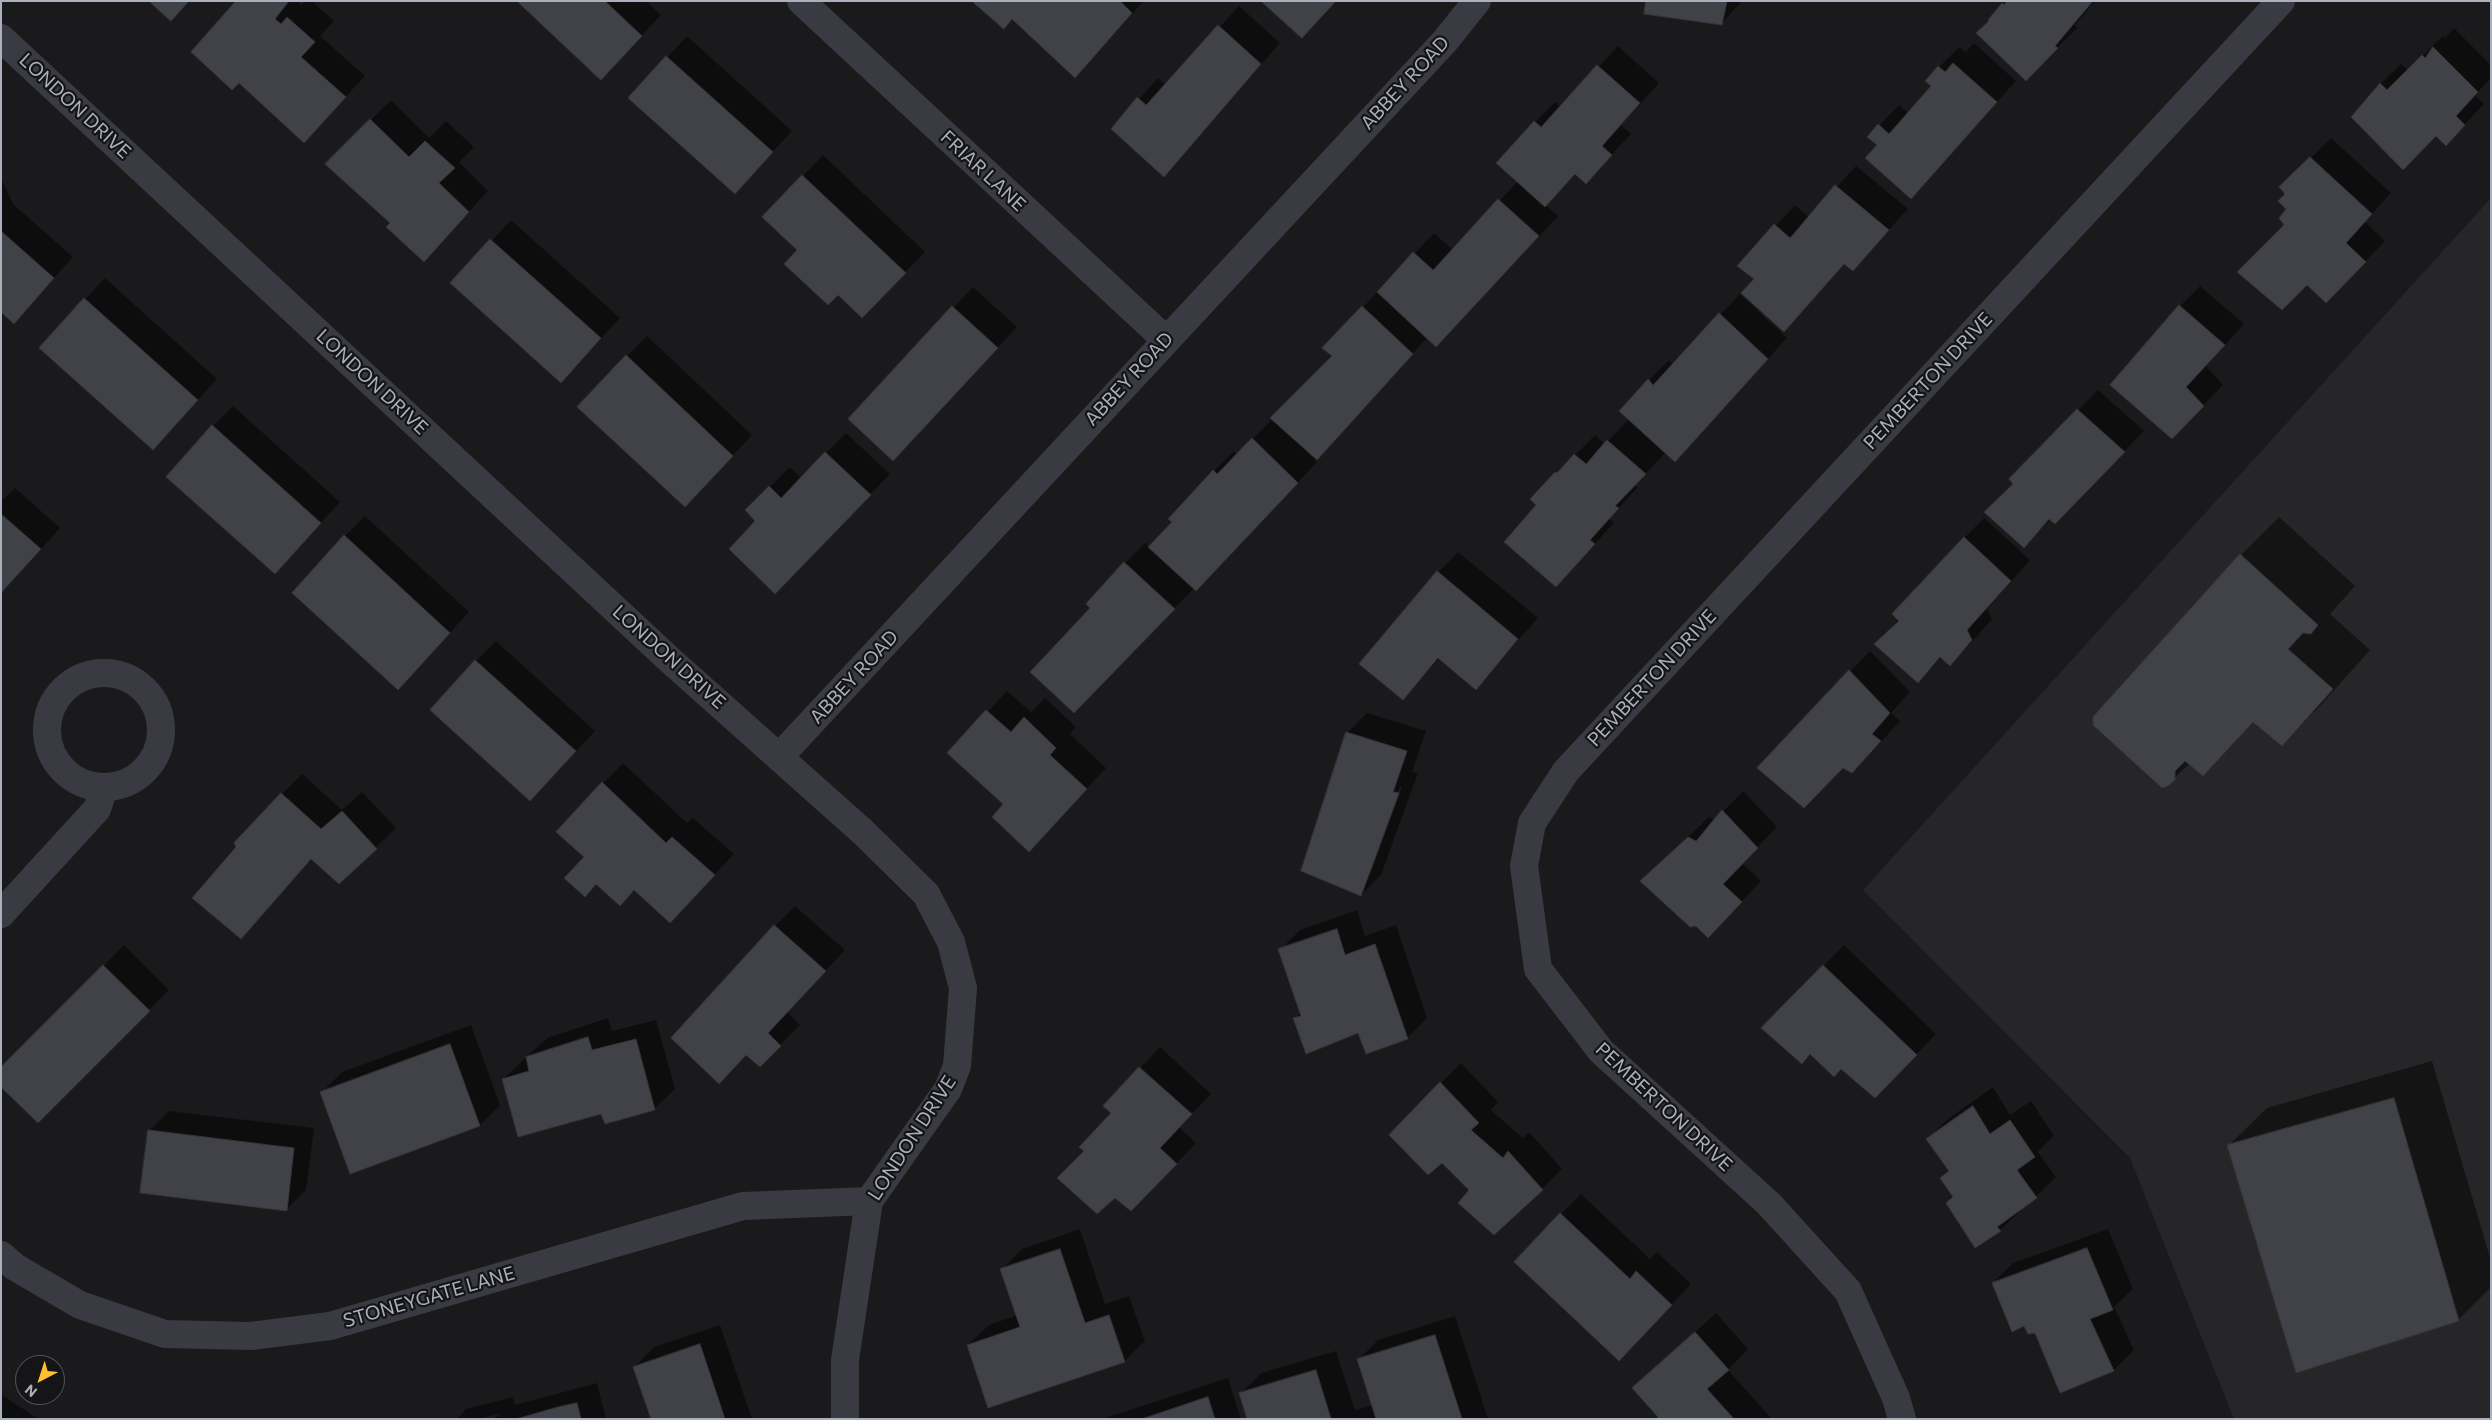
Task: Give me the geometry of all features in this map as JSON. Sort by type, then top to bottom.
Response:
[{"type":"street","name":"FRIAR LANE","points":[[801,1],[1166,340]]},
{"type":"street","name":"ABBEY ROAD","points":[[780,756],[1445,41],[1477,1]]},
{"type":"street","name":"PEMBERTON DRIVE","points":[[1902,1419],[1896,1398],[1848,1291],[1769,1204],[1600,1051],[1538,969],[1524,866],[1532,823],[1566,771],[2282,1]]},
{"type":"street","name":"LONDON DRIVE","points":[[1,38],[671,661],[780,756],[926,894],[951,942],[963,988],[957,1066],[948,1089],[869,1200],[845,1360],[845,1419]]},
{"type":"street","points":[[104,672],[126,676],[145,689],[158,708],[162,730],[158,752],[145,770],[126,783],[104,788],[82,783],[64,770],[51,751],[46,729],[51,707],[63,689],[82,676],[104,672]]},
{"type":"street","points":[[1,914],[97,809],[104,788]]},
{"type":"street","name":"STONEYGATE LANE","points":[[1,1255],[15,1267],[80,1305],[165,1334],[251,1336],[330,1326],[743,1206],[869,1200]]},
{"type":"shaded area","points":[[2491,198],[2491,1419],[2234,1419],[2130,1158],[1863,890]]},
{"type":"building","points":[[149,1],[189,1],[171,21]]},
{"type":"building","points":[[236,1],[289,1],[275,19],[281,24],[287,17],[315,42],[301,57],[346,97],[304,143],[239,83],[232,90],[191,52]]},
{"type":"building","points":[[517,1],[605,1],[642,36],[601,80]]},
{"type":"building","points":[[972,1],[1120,1],[1132,13],[1075,78],[1012,19],[1004,29]]},
{"type":"building","points":[[1261,1],[1336,1],[1302,38]]},
{"type":"building","points":[[1646,1],[1727,1],[1722,25],[1644,14]]},
{"type":"building","points":[[2007,1],[2093,1],[2055,46],[2058,48],[2026,81],[1976,33],[1989,21],[2002,3],[2004,5]]},
{"type":"building","points":[[1218,25],[1261,64],[1164,177],[1111,129],[1137,97],[1146,105]]},
{"type":"building","points":[[2433,47],[2478,92],[2456,116],[2465,125],[2446,146],[2436,136],[2403,170],[2351,117],[2380,83],[2387,90],[2422,55],[2425,58]]},
{"type":"building","points":[[666,56],[773,152],[735,194],[628,98]]},
{"type":"building","points":[[1953,63],[1997,102],[1911,199],[1865,158],[1877,145],[1867,137],[1878,124],[1889,134],[1931,86],[1925,81],[1938,66],[1945,72]]},
{"type":"building","points":[[1597,65],[1640,103],[1602,146],[1612,155],[1586,184],[1575,174],[1545,207],[1496,163],[1534,121],[1541,127]]},
{"type":"building","points":[[370,119],[409,157],[425,141],[455,168],[439,183],[469,212],[424,262],[386,227],[390,223],[325,164]]},
{"type":"building","points":[[2310,157],[2372,214],[2346,243],[2366,262],[2326,303],[2307,285],[2282,310],[2237,272],[2284,225],[2279,218],[2286,209],[2278,201],[2285,194],[2279,187]]},
{"type":"building","points":[[802,175],[906,273],[862,318],[838,295],[828,305],[784,264],[797,250],[762,217]]},
{"type":"building","points":[[1835,185],[1889,230],[1853,271],[1844,264],[1784,332],[1741,293],[1754,279],[1737,266],[1774,224],[1790,238]]},
{"type":"building","points":[[1498,199],[1539,236],[1436,347],[1377,292],[1413,252],[1433,270]]},
{"type":"building","points":[[1,231],[54,278],[14,324],[1,312]]},
{"type":"building","points":[[490,239],[601,338],[561,383],[450,283]]},
{"type":"building","points":[[84,298],[198,400],[153,450],[39,348]]},
{"type":"building","points":[[2179,305],[2225,345],[2186,387],[2204,406],[2172,439],[2110,385]]},
{"type":"building","points":[[952,306],[998,348],[893,461],[848,419]]},
{"type":"building","points":[[1362,306],[1413,354],[1317,460],[1270,418],[1332,356],[1322,348]]},
{"type":"building","points":[[1719,313],[1768,359],[1675,462],[1619,411],[1648,379],[1653,385]]},
{"type":"building","points":[[626,355],[733,456],[685,507],[577,407]]},
{"type":"building","points":[[2077,409],[2125,452],[2055,524],[2049,519],[2024,548],[1984,512],[2013,484],[2009,479]]},
{"type":"building","points":[[212,425],[321,523],[275,574],[166,477]]},
{"type":"building","points":[[1252,438],[1298,483],[1196,591],[1148,547],[1172,522],[1168,519],[1213,470],[1217,474]]},
{"type":"building","points":[[1607,440],[1646,474],[1615,506],[1619,508],[1590,540],[1595,544],[1556,587],[1504,542],[1536,505],[1530,499],[1555,472],[1557,473],[1574,454],[1586,464]]},
{"type":"building","points":[[825,452],[871,495],[775,594],[729,549],[755,521],[745,510],[769,486],[781,498]]},
{"type":"building","points":[[1,514],[41,549],[1,593]]},
{"type":"building","points":[[344,535],[450,633],[398,690],[292,593]]},
{"type":"building","points":[[1964,537],[2011,581],[1967,630],[1972,640],[1950,666],[1940,657],[1918,683],[1874,644],[1899,621],[1892,614]]},
{"type":"building","points":[[2240,554],[2318,625],[2311,634],[2303,633],[2288,649],[2333,689],[2282,746],[2253,722],[2203,776],[2185,761],[2175,771],[2175,780],[2162,788],[2093,725],[2093,717]]},
{"type":"building","points":[[1124,562],[1175,609],[1074,713],[1030,672],[1090,608],[1086,604]]},
{"type":"building","points":[[1437,571],[1518,639],[1476,690],[1438,658],[1403,700],[1359,664]]},
{"type":"building","points":[[475,660],[576,751],[530,801],[430,710]]},
{"type":"building","points":[[1849,670],[1890,713],[1872,734],[1881,741],[1852,773],[1843,768],[1804,808],[1757,768]]},
{"type":"building","points":[[986,710],[1011,732],[1024,717],[1056,748],[1050,755],[1087,789],[1029,852],[992,817],[1003,804],[947,753]]},
{"type":"building","points":[[1346,732],[1407,751],[1393,792],[1399,793],[1361,896],[1301,871]]},
{"type":"building","points":[[602,782],[666,843],[672,837],[715,875],[670,923],[634,890],[620,906],[596,884],[585,897],[564,878],[584,857],[556,832]]},
{"type":"building","points":[[281,793],[321,829],[342,811],[377,849],[339,884],[311,859],[241,939],[192,898],[236,847],[234,843]]},
{"type":"building","points":[[1722,810],[1758,848],[1723,884],[1742,902],[1708,938],[1696,926],[1690,927],[1640,881],[1688,837],[1696,841]]},
{"type":"building","points":[[774,925],[826,971],[768,1033],[781,1046],[760,1067],[746,1055],[719,1084],[671,1038]]},
{"type":"building","points":[[1337,929],[1345,955],[1375,944],[1408,1039],[1366,1054],[1358,1033],[1306,1054],[1293,1018],[1301,1016],[1278,949]]},
{"type":"building","points":[[103,965],[150,1011],[38,1123],[1,1087],[1,1067]]},
{"type":"building","points":[[1823,965],[1917,1055],[1875,1098],[1841,1069],[1834,1077],[1810,1054],[1802,1064],[1761,1028]]},
{"type":"building","points":[[588,1037],[592,1050],[636,1039],[655,1110],[605,1124],[601,1114],[518,1137],[502,1079],[529,1071],[526,1057]]},
{"type":"building","points":[[450,1044],[480,1126],[350,1174],[320,1092]]},
{"type":"building","points":[[1139,1067],[1192,1114],[1160,1148],[1177,1164],[1131,1211],[1115,1198],[1097,1214],[1057,1178],[1084,1151],[1079,1147],[1111,1113],[1103,1106]]},
{"type":"building","points":[[1440,1082],[1479,1123],[1471,1130],[1503,1158],[1508,1151],[1543,1190],[1494,1235],[1458,1203],[1469,1190],[1442,1163],[1428,1175],[1389,1135]]},
{"type":"building","points":[[2394,1098],[2459,1321],[2296,1373],[2227,1145]]},
{"type":"building","points":[[1973,1106],[1990,1134],[2010,1120],[2035,1157],[2017,1170],[2037,1198],[1997,1227],[2001,1231],[1975,1248],[1946,1203],[1953,1197],[1940,1178],[1949,1171],[1926,1139]]},
{"type":"building","points":[[148,1130],[294,1148],[287,1211],[140,1193]]},
{"type":"building","points":[[1560,1213],[1630,1279],[1636,1271],[1672,1305],[1619,1361],[1514,1262]]},
{"type":"building","points":[[2087,1248],[2113,1310],[2090,1319],[2114,1371],[2060,1393],[2035,1333],[2028,1334],[2024,1326],[2012,1332],[1992,1283]]},
{"type":"building","points":[[1060,1249],[1085,1323],[1109,1315],[1125,1362],[988,1408],[967,1345],[1020,1327],[1000,1269]]},
{"type":"building","points":[[1695,1332],[1729,1370],[1707,1389],[1734,1419],[1657,1419],[1658,1417],[1632,1388]]},
{"type":"building","points":[[1435,1335],[1462,1419],[1376,1419],[1357,1359]]},
{"type":"building","points":[[700,1344],[725,1419],[651,1419],[633,1367]]},
{"type":"building","points":[[1316,1370],[1331,1419],[1247,1419],[1239,1393]]},
{"type":"building","points":[[1208,1397],[1215,1419],[1142,1419]]},
{"type":"building","points":[[577,1403],[581,1419],[516,1419],[558,1407]]}]
